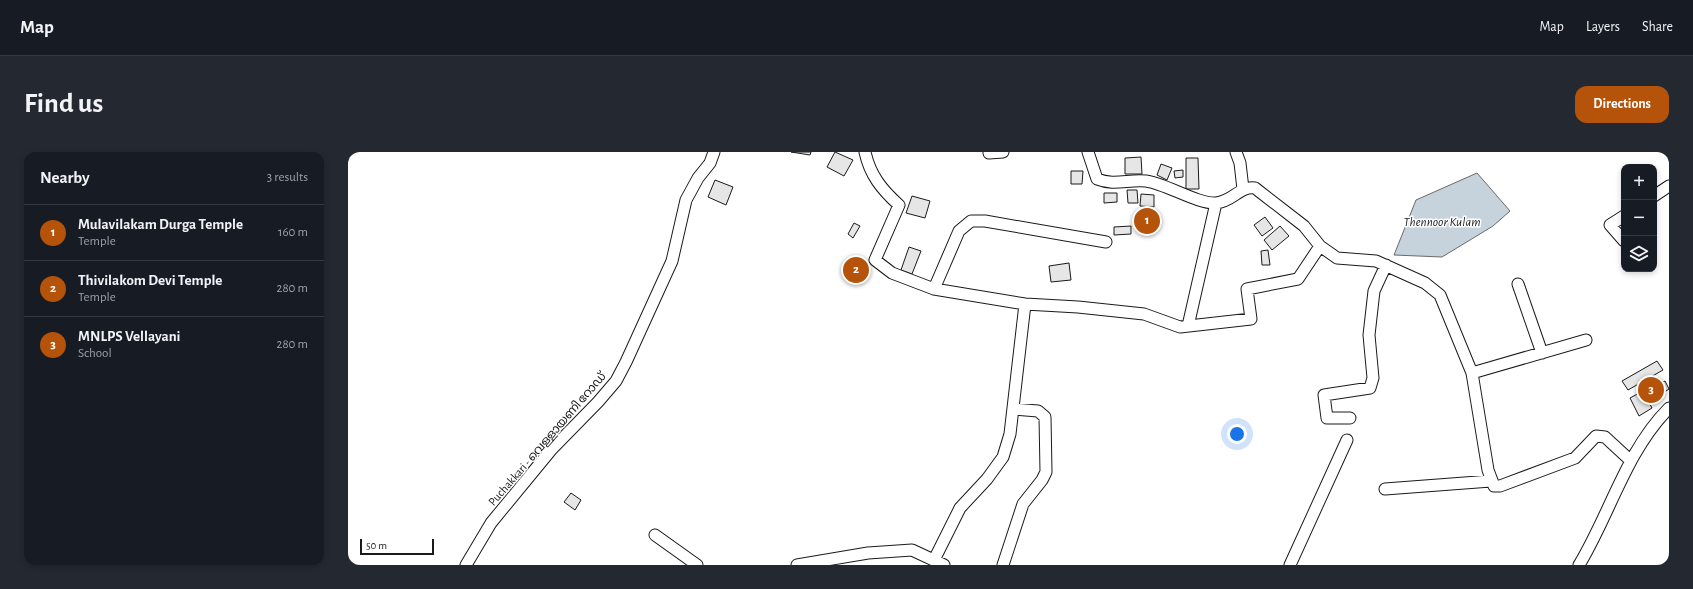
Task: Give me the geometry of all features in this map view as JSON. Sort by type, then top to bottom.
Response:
[{"type":"street","name":"Puchakkari - വെള്ളായണി റോഡ്","points":[[466,565],[491,523],[551,450],[598,402],[616,381],[672,261],[686,200],[698,178],[710,163],[714,152]]},
{"type":"street","points":[[864,152],[876,180],[899,205],[875,260],[892,273],[934,289],[1025,304],[1078,307],[1144,314],[1180,327],[1251,319],[1248,289],[1298,279],[1320,246]]},
{"type":"street","points":[[989,153],[1003,152]]},
{"type":"street","points":[[1088,152],[1097,179],[1104,182],[1146,181],[1204,201],[1216,203],[1232,199],[1243,189],[1248,187],[1255,188],[1304,226],[1320,246],[1337,258],[1376,261],[1425,284],[1440,295],[1472,373],[1491,481],[1494,486],[1500,486],[1575,458],[1596,436],[1605,436],[1631,461]]},
{"type":"street","points":[[1236,152],[1240,163],[1243,189]]},
{"type":"street","points":[[1657,194],[1669,186]]},
{"type":"street","points":[[1188,326],[1216,203]]},
{"type":"street","points":[[1621,218],[1610,225],[1621,238]]},
{"type":"street","points":[[934,289],[958,231],[971,221],[985,221],[1106,242]]},
{"type":"street","points":[[1350,418],[1327,418],[1324,395],[1370,388],[1373,378],[1369,335],[1374,291],[1386,265]]},
{"type":"street","points":[[1518,284],[1542,353]]},
{"type":"street","points":[[934,560],[960,508],[987,480],[1003,457],[1010,434],[1025,304]]},
{"type":"street","points":[[1472,373],[1586,340]]},
{"type":"street","points":[[1579,565],[1631,461],[1653,425],[1669,408]]},
{"type":"street","points":[[1003,565],[1023,504],[1042,480],[1046,472],[1045,417],[1038,411],[1013,409]]},
{"type":"street","points":[[1290,565],[1347,440]]},
{"type":"street","points":[[1385,489],[1491,481]]},
{"type":"street","points":[[655,535],[697,565]]},
{"type":"street","points":[[797,565],[868,553],[912,550],[944,565]]},
{"type":"water","name":"Thennoor Kulam","points":[[1477,173],[1510,211],[1493,226],[1442,257],[1394,255],[1416,200]]},
{"type":"building","points":[[791,152],[811,152],[810,155]]},
{"type":"building","points":[[835,152],[853,160],[844,176],[827,167]]},
{"type":"building","points":[[1141,157],[1142,174],[1125,174],[1125,158]]},
{"type":"building","points":[[1186,158],[1198,158],[1199,189],[1186,189]]},
{"type":"building","points":[[1161,164],[1172,168],[1167,180],[1157,175]]},
{"type":"building","points":[[1183,170],[1183,177],[1175,178],[1174,171]]},
{"type":"building","points":[[1071,171],[1083,171],[1082,184],[1071,184]]},
{"type":"building","points":[[715,180],[733,187],[726,205],[708,197]]},
{"type":"building","points":[[1127,190],[1137,190],[1138,203],[1128,203]]},
{"type":"building","points":[[1104,193],[1117,193],[1117,202],[1104,203]]},
{"type":"building","points":[[1141,194],[1154,195],[1154,207],[1140,206]]},
{"type":"building","points":[[912,196],[930,201],[925,218],[906,213]]},
{"type":"building","points":[[1265,217],[1273,228],[1262,236],[1254,225]]},
{"type":"building","points":[[854,223],[860,226],[853,238],[848,234]]},
{"type":"building","points":[[1131,226],[1131,234],[1114,235],[1114,227]]},
{"type":"building","points":[[1280,226],[1289,236],[1272,250],[1264,240]]},
{"type":"building","points":[[909,247],[921,251],[912,274],[901,270]]},
{"type":"building","points":[[1268,250],[1270,265],[1262,265],[1261,251]]},
{"type":"building","points":[[1069,263],[1071,280],[1051,282],[1049,266]]},
{"type":"building","points":[[857,269],[864,276],[857,284],[850,277]]},
{"type":"building","points":[[1657,361],[1663,370],[1628,390],[1622,381]]},
{"type":"building","points":[[1665,381],[1669,389],[1663,393],[1658,385]]},
{"type":"building","points":[[1643,391],[1652,408],[1639,416],[1630,398]]},
{"type":"building","points":[[571,493],[581,500],[575,510],[564,502]]},
{"type":"waterway","points":[[348,158],[351,152]]},
{"type":"place","name":"Mulavilakam Durga Temple","points":[[1147,221]]},
{"type":"place","name":"Thivilakom Devi Temple","points":[[856,270]]},
{"type":"place","name":"MNLPS Vellayani","points":[[1651,390]]}]
